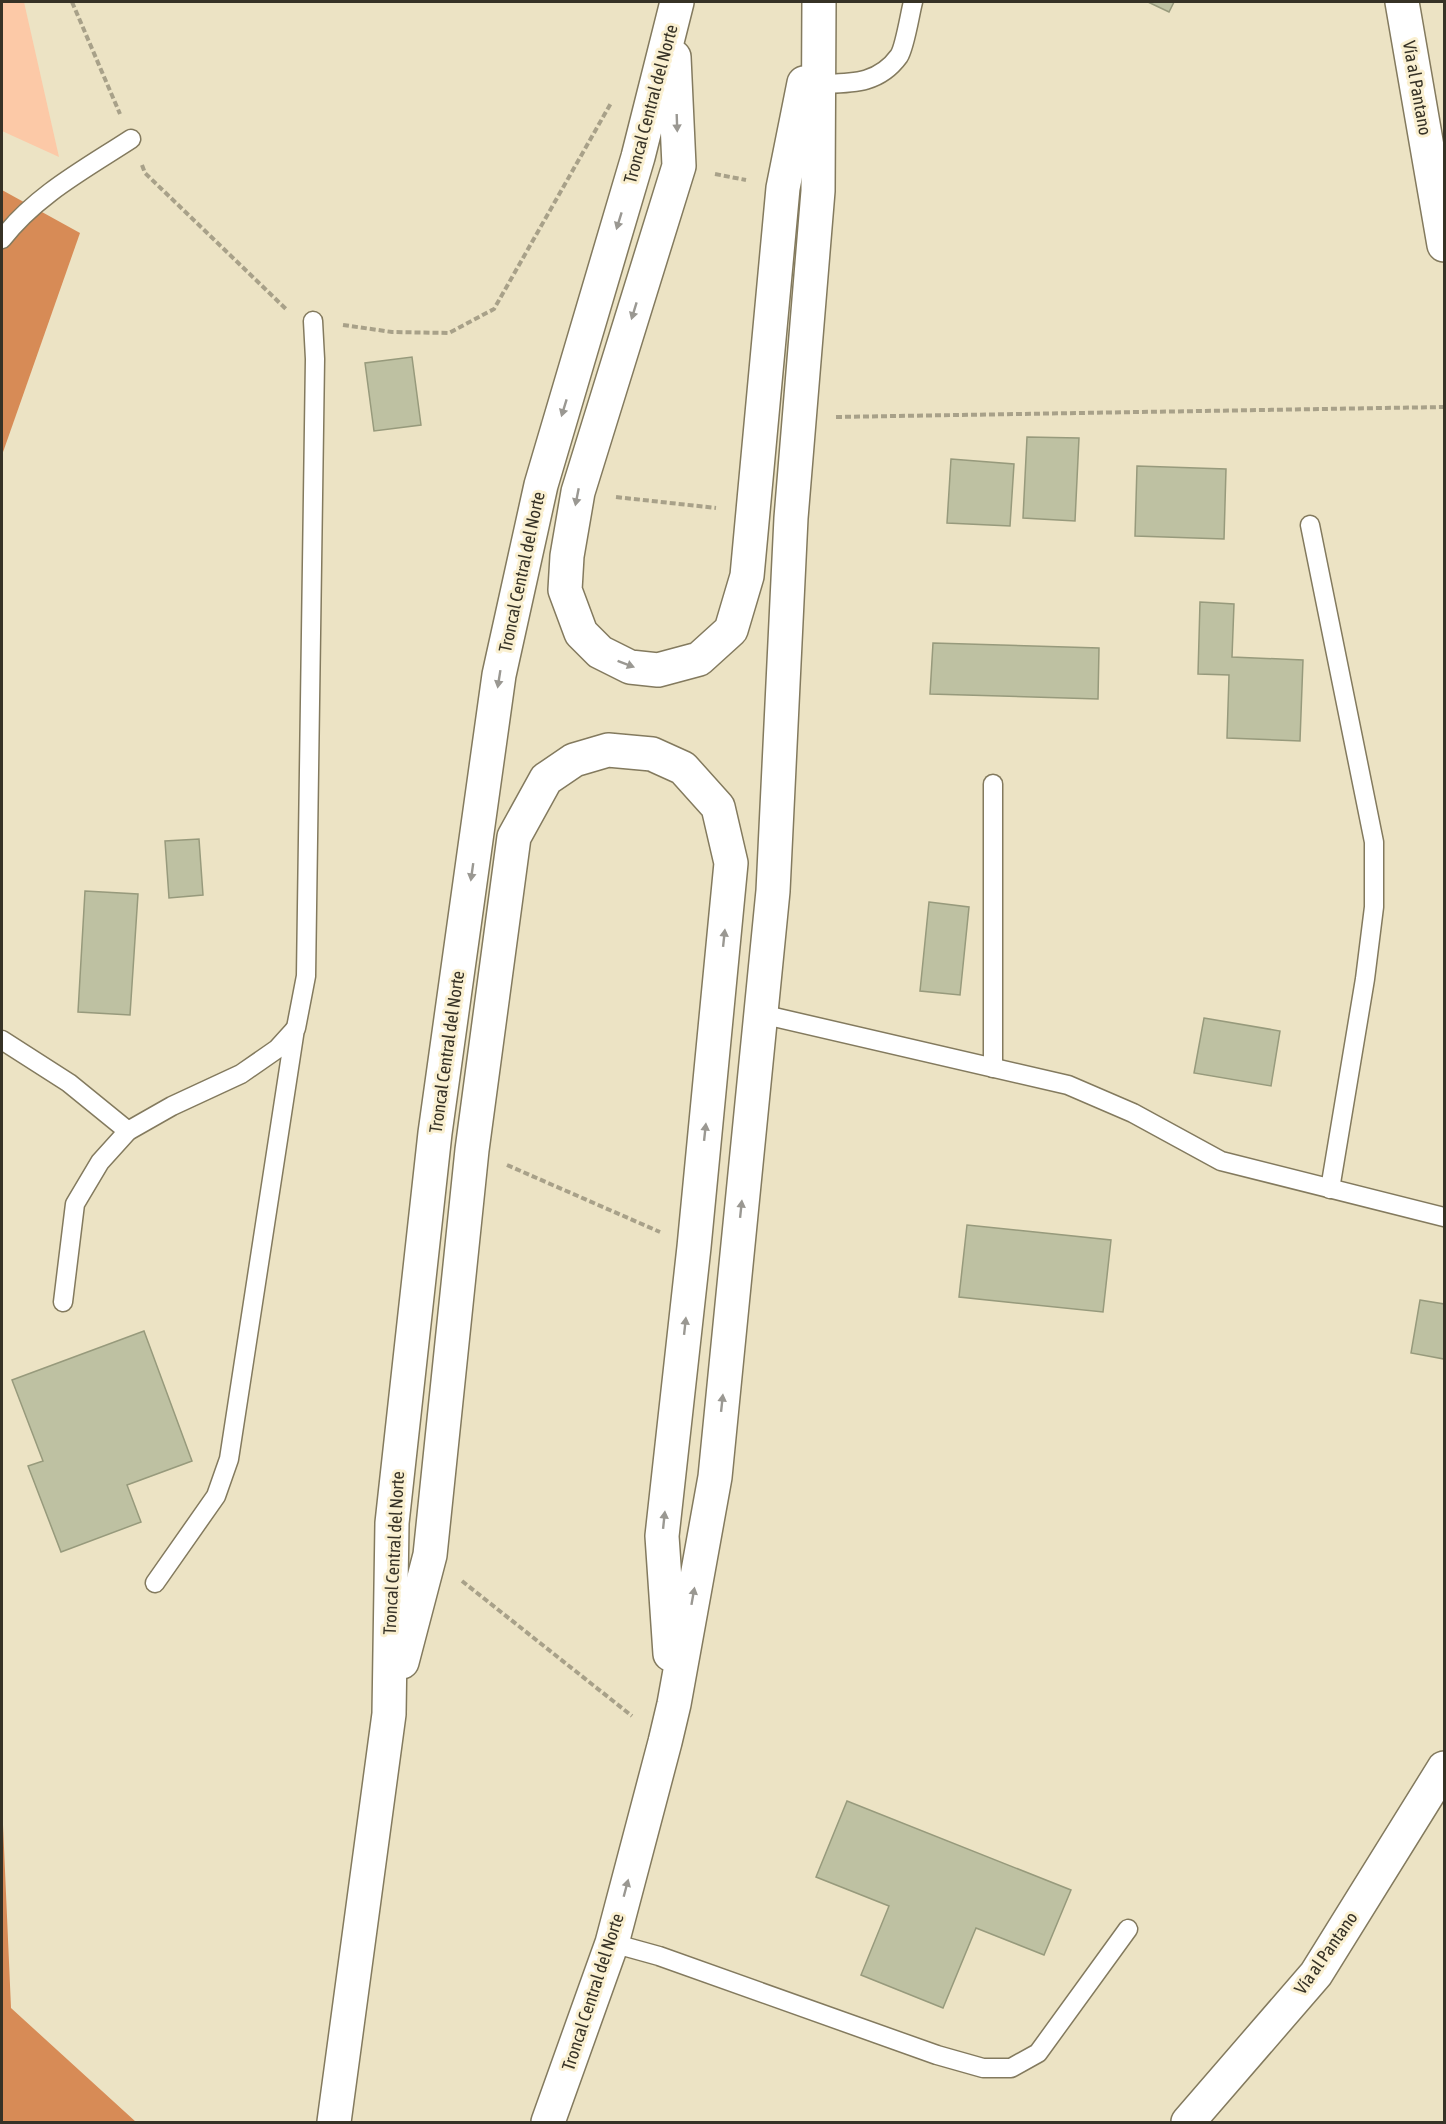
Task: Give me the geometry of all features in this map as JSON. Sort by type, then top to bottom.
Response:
[{"type":"main road","name":"Vía al Pantano","points":[[1402,2],[1444,245]]},
{"type":"main road","name":"Troncal Central del Norte","points":[[548,2122],[612,1943],[665,1742],[715,1477],[773,891],[791,518],[818,191],[819,6]]},
{"type":"main road","points":[[675,12],[679,166],[578,492],[567,556],[565,590],[581,633],[600,652],[630,667],[658,670],[699,659],[732,630],[747,576],[783,188],[819,6]]},
{"type":"main road","name":"Troncal Central del Norte","points":[[334,2122],[389,1714],[393,1511],[435,1133],[499,675],[541,485],[638,157],[675,12]]},
{"type":"main road","points":[[389,1714],[430,1556],[472,1150],[514,837],[546,778],[574,760],[608,750],[652,754],[683,768],[718,807],[731,863],[694,1246],[662,1536],[674,1704]]},
{"type":"main road","name":"Vía al Pantano","points":[[1188,2122],[1316,1974],[1444,1768]]},
{"type":"lane","points":[[819,84],[858,83],[879,75],[900,55],[913,2]]},
{"type":"lane","points":[[2,239],[14,224],[52,189],[131,139]]},
{"type":"lane","points":[[155,1583],[216,1496],[229,1459],[306,976],[315,359],[313,321]]},
{"type":"lane","points":[[1310,525],[1374,843],[1374,907],[1365,979],[1330,1189]]},
{"type":"lane","points":[[993,784],[993,1068]]},
{"type":"lane","points":[[761,1014],[1068,1085],[1133,1113],[1221,1161],[1444,1217]]},
{"type":"lane","points":[[63,1302],[75,1204],[100,1162],[128,1131],[172,1106],[241,1074],[277,1049],[296,1028]]},
{"type":"lane","points":[[2,1040],[69,1083],[128,1131]]},
{"type":"lane","points":[[612,1943],[659,1956],[937,2055],[983,2068],[1011,2068],[1038,2053],[1128,1929]]},
{"type":"path","points":[[72,2],[145,173],[287,310],[313,321],[392,332],[449,333],[494,309],[614,98]]},
{"type":"path","points":[[679,166],[783,188]]},
{"type":"path","points":[[799,417],[1444,407]]},
{"type":"path","points":[[578,492],[753,512]]},
{"type":"path","points":[[472,1150],[694,1246]]},
{"type":"path","points":[[430,1556],[665,1742]]},
{"type":"shaded area","points":[[2,2],[24,2],[59,157],[2,131]]},
{"type":"shaded area","points":[[2,190],[80,233],[2,455]]},
{"type":"shaded area","points":[[2,1802],[11,2008],[136,2122],[2,2122]]},
{"type":"building","points":[[1148,2],[1174,2],[1169,12]]},
{"type":"building","points":[[412,357],[421,425],[374,431],[365,363]]},
{"type":"building","points":[[1027,437],[1079,438],[1075,521],[1023,518]]},
{"type":"building","points":[[951,459],[1014,464],[1010,526],[947,523]]},
{"type":"building","points":[[1137,466],[1226,469],[1224,539],[1135,536]]},
{"type":"building","points":[[1200,602],[1234,604],[1232,657],[1303,660],[1300,741],[1227,738],[1229,675],[1198,674]]},
{"type":"building","points":[[933,643],[1099,648],[1098,699],[930,694]]},
{"type":"building","points":[[199,839],[203,895],[169,898],[165,841]]},
{"type":"building","points":[[85,891],[138,894],[130,1015],[78,1012]]},
{"type":"building","points":[[929,902],[969,907],[960,995],[920,991]]},
{"type":"building","points":[[1204,1018],[1280,1031],[1271,1086],[1194,1073]]},
{"type":"building","points":[[967,1225],[1111,1240],[1103,1312],[959,1297]]},
{"type":"building","points":[[1420,1300],[1444,1304],[1444,1359],[1411,1353]]},
{"type":"building","points":[[144,1331],[192,1461],[127,1485],[141,1522],[61,1552],[28,1466],[43,1461],[12,1380]]},
{"type":"building","points":[[847,1801],[1071,1890],[1044,1955],[976,1928],[943,2008],[861,1975],[889,1906],[816,1877]]}]
